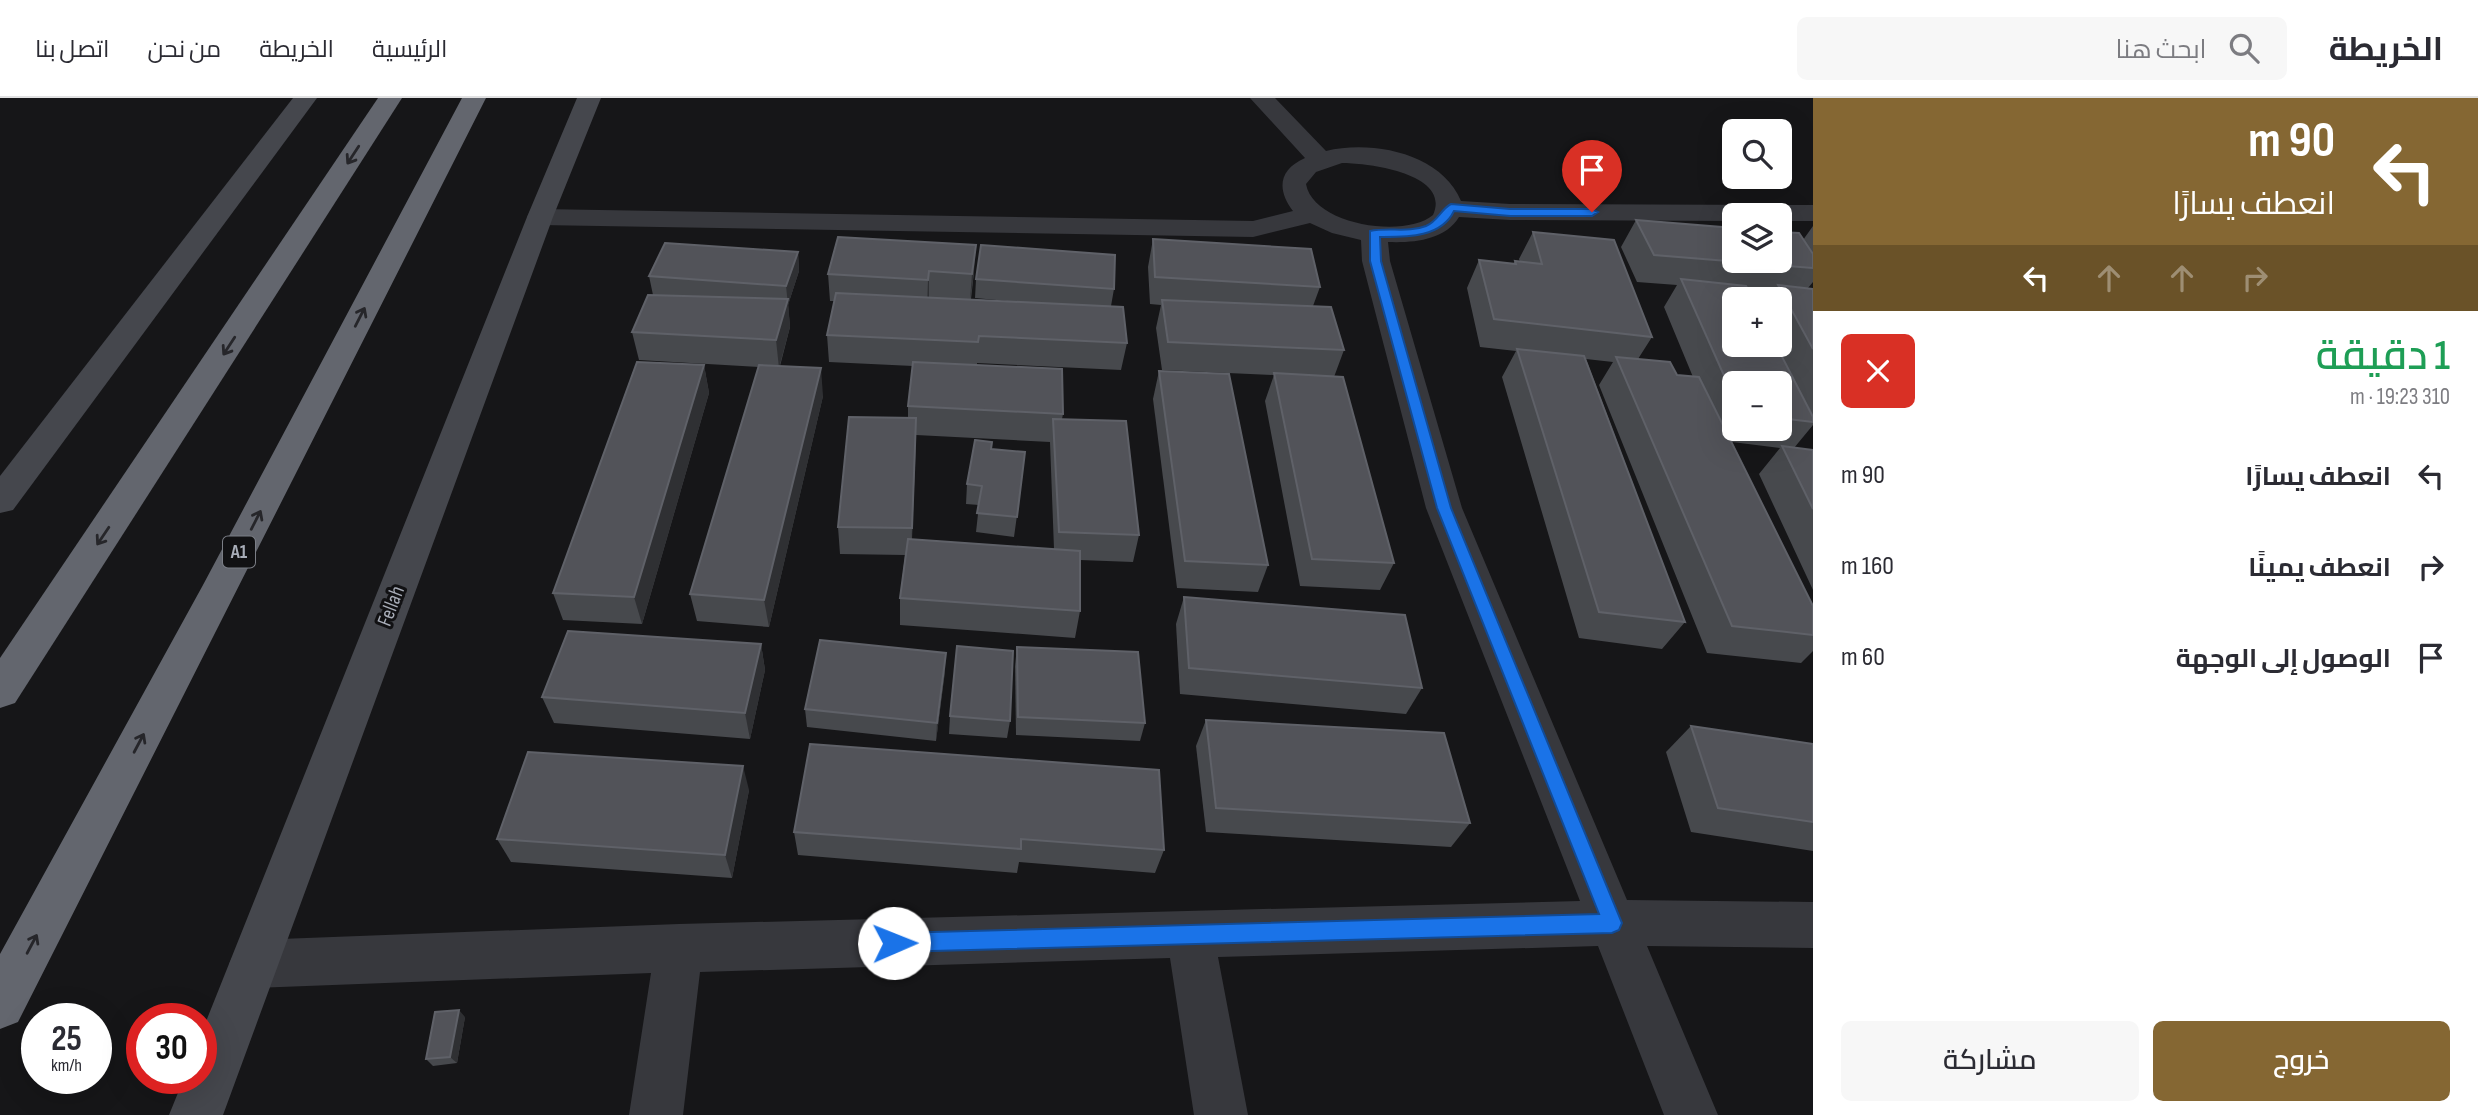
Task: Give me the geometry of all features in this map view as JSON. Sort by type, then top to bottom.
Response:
[{"type":"highway","points":[[0,691],[390,98]]},
{"type":"highway","name":"A1","points":[[0,1004],[222,585],[474,98]]},
{"type":"street","points":[[0,501],[305,98]]},
{"type":"street","name":"Fellah","points":[[196,1115],[540,218],[589,98]]},
{"type":"street","points":[[1262,98],[1320,158]]},
{"type":"street","points":[[1367,155],[1418,169],[1436,181],[1448,194],[1451,208],[1445,219],[1431,228],[1411,233],[1374,233],[1335,224],[1314,214],[1299,201],[1293,189],[1293,177],[1303,166],[1320,158],[1367,155]]},
{"type":"street","points":[[1451,208],[1510,212],[1813,213]]},
{"type":"street","points":[[540,218],[1253,229],[1314,214]]},
{"type":"street","points":[[1374,233],[1376,261],[1444,508],[1691,1115]]},
{"type":"street","points":[[254,964],[678,948],[1612,923],[1813,925]]},
{"type":"street","points":[[1190,935],[1221,1115]]},
{"type":"street","points":[[656,1115],[678,948]]},
{"type":"building","points":[[1636,220],[1722,227],[1722,261],[1654,255]]},
{"type":"building","points":[[1533,232],[1614,240],[1652,337],[1494,319],[1479,260],[1542,264]]},
{"type":"building","points":[[1792,233],[1799,233],[1813,254],[1813,268],[1792,266]]},
{"type":"building","points":[[838,237],[976,245],[972,274],[929,271],[928,280],[828,274]]},
{"type":"building","points":[[1153,239],[1311,249],[1320,287],[1155,277]]},
{"type":"building","points":[[665,243],[798,252],[786,286],[649,276]]},
{"type":"building","points":[[981,245],[1115,255],[1114,289],[976,279]]},
{"type":"building","points":[[1681,279],[1746,286],[1722,287],[1722,357],[1782,357],[1789,371],[1722,371]]},
{"type":"building","points":[[1778,285],[1813,289],[1813,349],[1792,311],[1792,287]]},
{"type":"building","points":[[836,293],[1123,307],[1127,343],[979,336],[978,342],[827,335]]},
{"type":"building","points":[[648,295],[788,299],[776,340],[632,332]]},
{"type":"building","points":[[1162,300],[1331,307],[1344,350],[1168,342]]},
{"type":"building","points":[[1517,349],[1584,356],[1685,622],[1599,612]]},
{"type":"building","points":[[1616,357],[1670,362],[1677,375],[1699,377],[1722,423],[1722,441],[1731,441],[1813,606],[1813,635],[1732,626]]},
{"type":"building","points":[[637,362],[704,365],[634,597],[553,593]]},
{"type":"building","points":[[913,362],[1062,369],[1063,414],[908,406]]},
{"type":"building","points":[[759,365],[821,368],[764,600],[690,594]]},
{"type":"building","points":[[1159,371],[1229,374],[1268,565],[1185,561]]},
{"type":"building","points":[[1274,373],[1343,377],[1394,563],[1312,559]]},
{"type":"building","points":[[1792,376],[1813,417],[1813,422],[1792,419]]},
{"type":"building","points":[[849,417],[916,418],[912,528],[838,527]]},
{"type":"building","points":[[1053,419],[1126,421],[1139,535],[1059,532]]},
{"type":"building","points":[[975,440],[992,442],[991,449],[1025,452],[1017,517],[977,513],[982,486],[967,484]]},
{"type":"building","points":[[1782,446],[1813,450],[1813,509]]},
{"type":"building","points":[[908,539],[1080,551],[1080,611],[900,598]]},
{"type":"building","points":[[1184,597],[1405,615],[1422,688],[1189,668]]},
{"type":"building","points":[[568,631],[761,644],[745,713],[542,697]]},
{"type":"building","points":[[820,640],[946,653],[937,723],[805,709]]},
{"type":"building","points":[[957,646],[1013,651],[1010,721],[950,716]]},
{"type":"building","points":[[1017,647],[1138,652],[1145,723],[1018,717]]},
{"type":"building","points":[[1206,720],[1444,733],[1470,823],[1216,808]]},
{"type":"building","points":[[1691,726],[1813,744],[1813,822],[1718,808]]},
{"type":"building","points":[[810,744],[1159,770],[1164,850],[1021,839],[1021,849],[794,832]]},
{"type":"building","points":[[528,752],[743,766],[725,855],[497,839]]},
{"type":"building","points":[[459,1010],[450,1057],[426,1059],[435,1012]]},
{"type":"route","points":[[894,943],[1612,923],[1444,508],[1376,261],[1374,233],[1411,233],[1431,228],[1445,219],[1451,208],[1510,212],[1592,212]]}]
